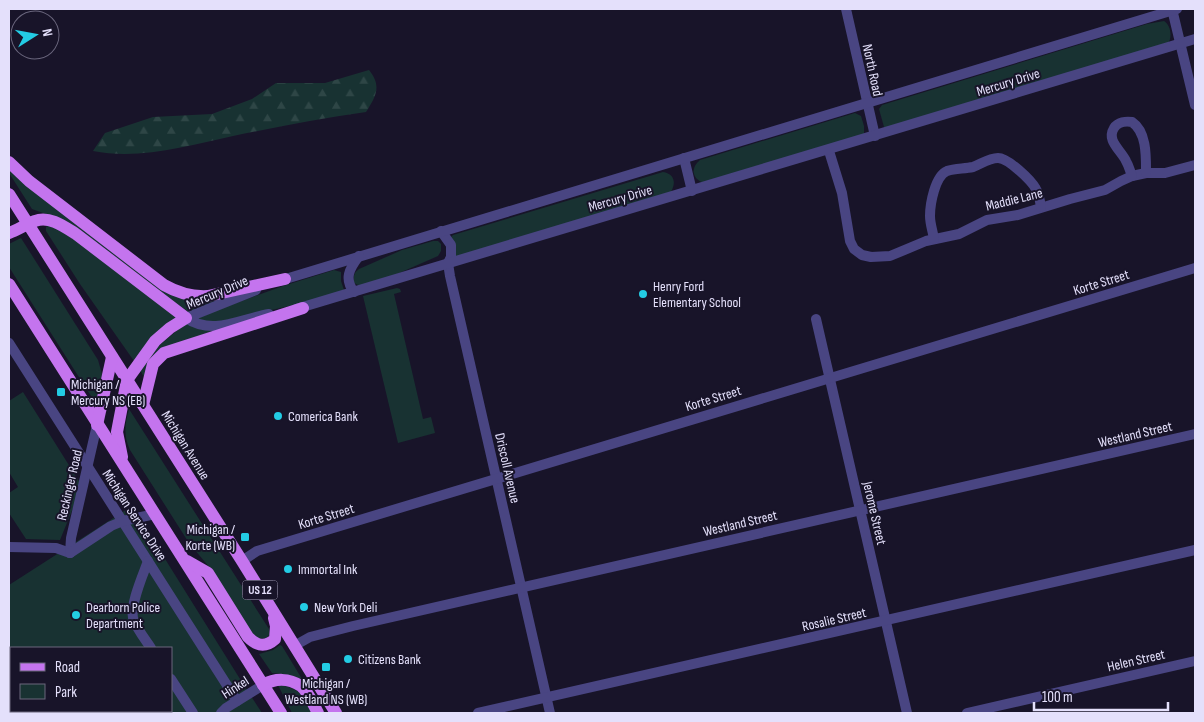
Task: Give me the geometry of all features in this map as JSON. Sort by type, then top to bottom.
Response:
[{"type":"main road","points":[[9,162],[29,181],[174,291],[208,296],[285,279]]},
{"type":"main road","name":"Michigan Avenue","points":[[9,194],[128,380],[336,713]]},
{"type":"main road","points":[[9,233],[38,219],[46,220],[69,230],[186,318],[155,340],[128,380],[117,432],[124,467]]},
{"type":"main road","points":[[9,284],[281,713]]},
{"type":"main road","points":[[143,405],[153,364],[164,353],[304,308]]},
{"type":"main road","points":[[98,425],[112,357]]},
{"type":"main road","points":[[185,560],[208,574],[248,637],[260,646],[266,645],[275,639],[276,626],[273,612]]},
{"type":"main road","points":[[264,685],[272,680],[280,679],[302,687],[318,713]]},
{"type":"street","name":"North Road","points":[[846,9],[875,136]]},
{"type":"street","name":"Mercury Drive","points":[[186,318],[285,279],[1174,9]]},
{"type":"street","points":[[1174,9],[1180,44],[1195,105]]},
{"type":"street","name":"Mercury Drive","points":[[186,318],[199,326],[212,327],[255,316],[304,308],[1195,39]]},
{"type":"street","points":[[1132,176],[1126,160],[1112,141],[1111,135],[1113,130],[1122,123],[1132,122],[1140,130],[1146,154],[1146,173]]},
{"type":"street","name":"Maddie Lane","points":[[829,150],[840,185],[848,231],[854,249],[870,258],[881,257],[934,239],[959,234],[987,220],[1018,215],[1106,190],[1132,176],[1146,173],[1165,173],[1195,166]]},
{"type":"street","points":[[684,158],[692,191]]},
{"type":"street","points":[[934,239],[930,217],[936,184],[939,176],[945,172],[975,166],[996,158],[1003,158],[1032,185],[1037,193],[1041,207]]},
{"type":"street","name":"Driscoll Avenue","points":[[441,231],[451,245],[451,258],[448,263],[550,713]]},
{"type":"street","points":[[354,292],[350,287],[348,277],[350,268],[359,256]]},
{"type":"street","name":"Korte Street","points":[[242,561],[257,552],[496,478],[1195,268]]},
{"type":"street","name":"Jerome Street","points":[[816,319],[907,713]]},
{"type":"street","name":"Michigan Service Drive","points":[[9,343],[237,701]]},
{"type":"street","name":"Reckinger Road","points":[[70,553],[71,538],[98,425]]},
{"type":"street","name":"Westland Street","points":[[294,646],[310,638],[353,626],[1195,434]]},
{"type":"street","points":[[9,547],[56,548],[70,553],[111,526],[155,514]]},
{"type":"street","name":"Rosalie Street","points":[[478,713],[1195,550]]},
{"type":"street","points":[[148,561],[134,605],[133,615],[136,624],[150,647]]},
{"type":"street","name":"Helen Street","points":[[967,713],[1195,661]]},
{"type":"street","points":[[172,681],[193,713]]},
{"type":"street","name":"Hinkel","points":[[221,713],[264,685]]},
{"type":"green space","points":[[1164,21],[1170,31],[1168,43],[884,127],[879,109],[882,105],[1147,24]]},
{"type":"green space","points":[[369,70],[375,81],[376,91],[373,101],[366,112],[283,126],[163,151],[128,154],[93,151],[105,133],[153,117],[212,114],[252,99],[276,83],[325,83]]},
{"type":"green space","points":[[855,113],[861,116],[864,135],[704,183],[695,176],[695,166],[700,160]]},
{"type":"green space","points":[[9,167],[173,293],[256,288],[190,313],[54,217],[32,209],[9,173]]},
{"type":"green space","points":[[663,172],[670,175],[673,179],[674,185],[671,192],[457,257],[453,255],[454,241],[451,237],[453,235]]},
{"type":"green space","points":[[49,225],[60,229],[179,316],[134,361],[80,284],[46,231],[46,227]]},
{"type":"green space","points":[[21,238],[98,360],[102,374],[96,404],[9,267],[9,244]]},
{"type":"green space","points":[[438,241],[441,244],[441,251],[438,256],[381,281],[360,286],[354,283],[354,275],[359,269],[402,250]]},
{"type":"green space","points":[[334,270],[341,272],[344,290],[320,299],[210,324],[195,318],[283,286]]},
{"type":"green space","points":[[397,288],[401,292],[394,294],[423,419],[431,417],[435,433],[398,443],[363,296]]},
{"type":"green space","points":[[186,323],[215,330],[168,348],[144,377],[140,370],[149,354]]},
{"type":"green space","points":[[23,392],[82,486],[60,540],[26,539],[9,513],[9,493],[18,487],[9,472],[9,401]]},
{"type":"green space","points":[[129,409],[269,629],[270,634],[267,638],[255,639],[210,568],[189,543],[130,450],[125,429]]},
{"type":"green space","points":[[132,506],[262,713],[9,713],[9,585]]},
{"type":"green space","points":[[280,645],[302,679],[272,673],[259,654],[273,650]]},
{"type":"green space","points":[[278,685],[296,691],[316,713],[292,713]]},
{"type":"place","name":"Henry Ford Elementary School","points":[[643,294]]},
{"type":"place","name":"Michigan / Mercury NS (EB)","points":[[61,392]]},
{"type":"place","name":"Comerica Bank","points":[[278,416]]},
{"type":"place","name":"Michigan / Korte (WB)","points":[[245,537]]},
{"type":"place","name":"Immortal Ink","points":[[288,569]]},
{"type":"place","name":"New York Deli","points":[[304,607]]},
{"type":"place","name":"Dearborn Police Department","points":[[76,615]]},
{"type":"place","name":"Citizens Bank","points":[[348,659]]},
{"type":"place","name":"Michigan / Westland NS (WB)","points":[[326,667]]}]
